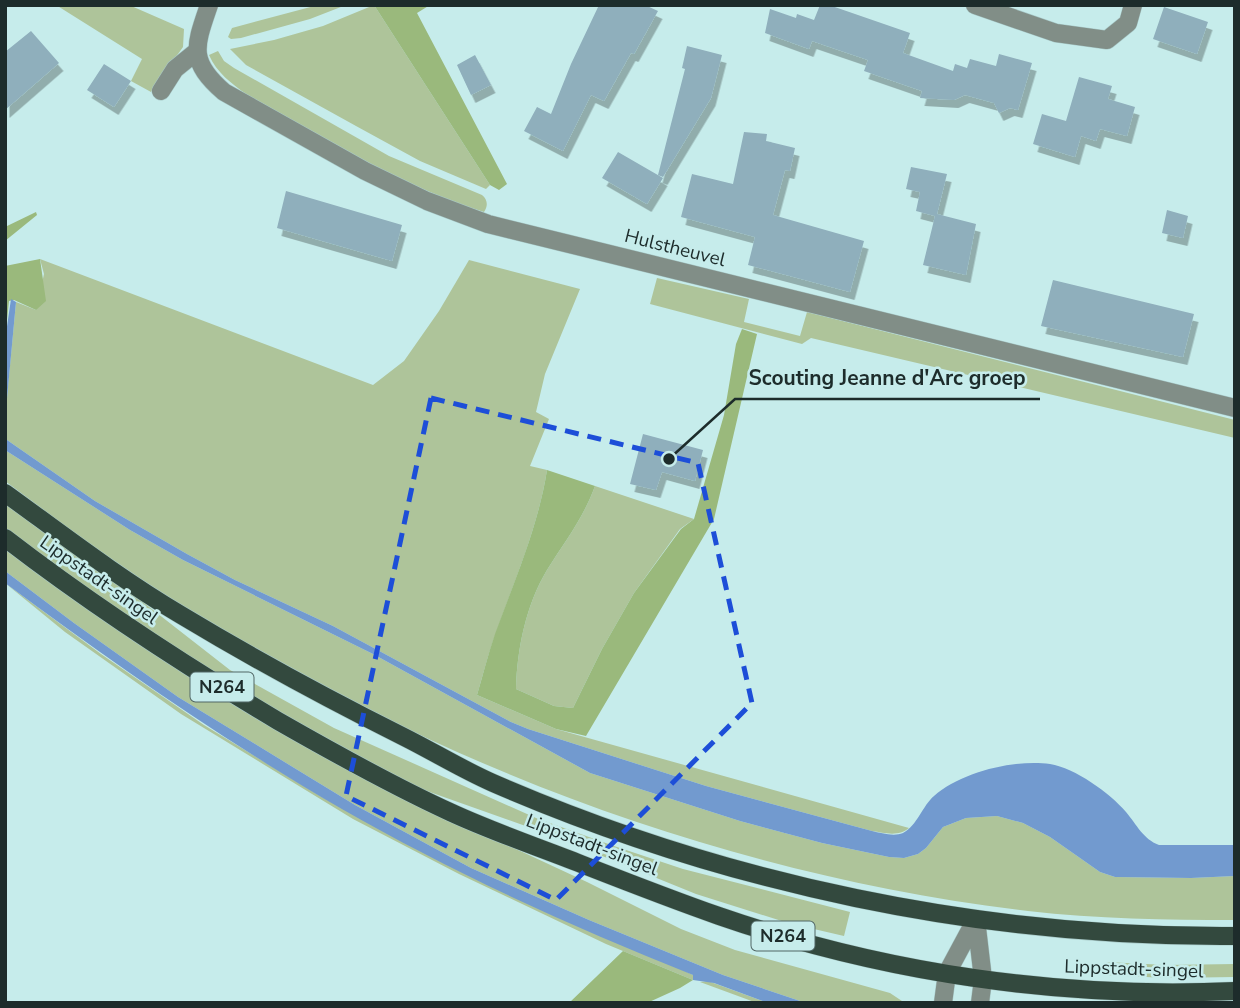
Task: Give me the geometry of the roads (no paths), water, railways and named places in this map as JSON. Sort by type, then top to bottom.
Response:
[{"type":"main road","name":"Lippstadt-singel","points":[[5,493],[188,620],[319,695],[489,781],[620,832],[721,864],[855,897],[976,919],[1075,931],[1235,936]]},
{"type":"main road","name":"Lippstadt-singel","points":[[5,538],[104,610],[187,665],[335,754],[453,814],[720,917],[820,946],[983,979],[1047,987],[1104,990],[1235,991]]},
{"type":"street","points":[[161,91],[175,69],[196,52],[209,5]]},
{"type":"street","points":[[975,5],[1056,33],[1107,40],[1128,23],[1133,5]]},
{"type":"street","name":"Hulstheuvel","points":[[196,52],[207,77],[224,92],[365,171],[426,201],[488,224],[1235,408]]},
{"type":"street","points":[[943,1003],[947,973],[976,919]]},
{"type":"street","points":[[976,919],[983,979],[980,1003]]},
{"type":"water","points":[[11,299],[16,302],[5,420],[5,340]]},
{"type":"water","points":[[5,434],[7,440],[95,501],[187,554],[333,626],[528,729],[706,786],[892,835],[908,830],[934,796],[973,774],[1021,764],[1060,766],[1102,790],[1126,812],[1144,835],[1159,845],[1235,845],[1235,876],[1115,877],[1100,872],[1050,837],[1023,823],[997,816],[966,818],[943,827],[918,854],[904,858],[889,857],[822,843],[740,821],[590,773],[373,654],[183,560],[130,530],[5,450]]},
{"type":"water","points":[[5,571],[178,697],[355,805],[471,868],[723,975],[806,1003],[768,1003],[714,983],[693,980],[693,975],[523,902],[368,824],[261,760],[157,692],[5,583]]},
{"type":"place","name":"Scouting Jeanne d'Arc groep","points":[[669,459]]}]
